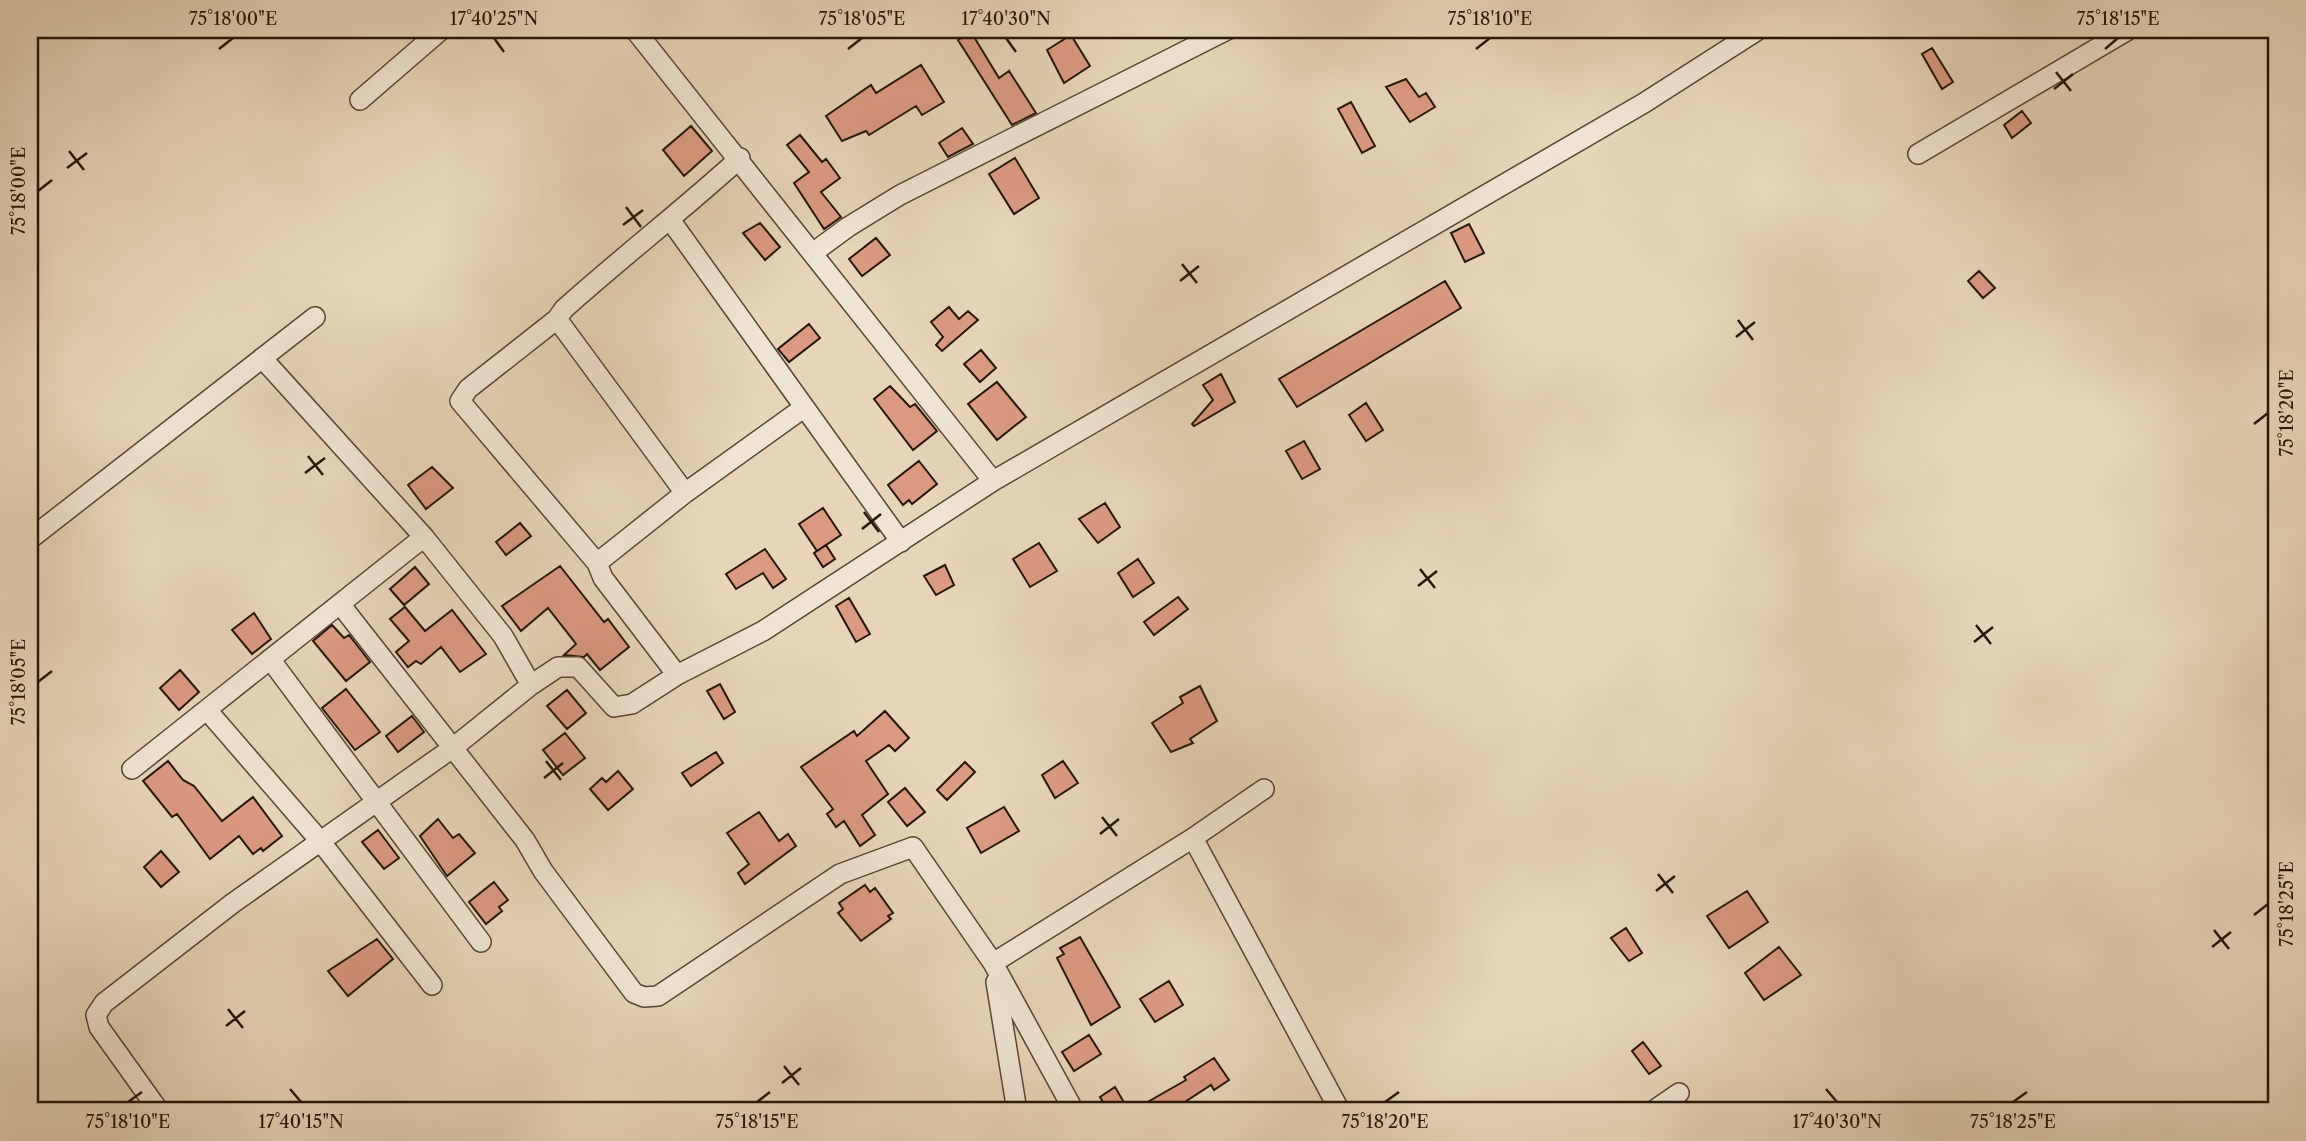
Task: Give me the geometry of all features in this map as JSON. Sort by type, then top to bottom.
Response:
[{"type":"street","points":[[360,100],[441,30]]},
{"type":"street","points":[[635,30],[740,158],[993,481]]},
{"type":"street","points":[[814,252],[900,195],[1227,30]]},
{"type":"street","points":[[159,1111],[99,1027],[96,1015],[114,992],[233,903],[454,747],[531,685],[558,667],[578,667],[614,707],[632,704],[677,675],[763,631],[993,481],[1644,103],[1758,30]]},
{"type":"street","points":[[1918,154],[2128,30]]},
{"type":"street","points":[[677,675],[603,578],[597,563],[460,401],[468,389],[557,319],[564,309],[649,234],[671,221],[740,158]]},
{"type":"street","points":[[671,221],[901,542]]},
{"type":"street","points":[[30,539],[315,317]]},
{"type":"street","points":[[557,319],[685,493]]},
{"type":"street","points":[[262,358],[424,537],[503,636],[531,685]]},
{"type":"street","points":[[597,563],[685,493],[803,408]]},
{"type":"street","points":[[132,769],[424,537]]},
{"type":"street","points":[[340,604],[454,747],[634,993],[644,997],[658,996],[840,874],[913,847],[993,963],[1074,1111]]},
{"type":"street","points":[[270,659],[481,942]]},
{"type":"street","points":[[207,710],[321,842],[432,985]]},
{"type":"street","points":[[993,963],[1192,838],[1264,789]]},
{"type":"street","points":[[1192,838],[1340,1111]]},
{"type":"street","points":[[993,963],[1017,1111]]},
{"type":"street","points":[[1653,1111],[1679,1093]]},
{"type":"building","points":[[971,32],[999,78],[1009,71],[1036,113],[1012,125],[958,40]]},
{"type":"building","points":[[1071,35],[1090,66],[1064,83],[1047,50]]},
{"type":"building","points":[[1932,48],[1953,82],[1942,89],[1922,54]]},
{"type":"building","points":[[921,65],[944,102],[922,115],[916,106],[869,135],[866,131],[842,141],[826,116],[871,85],[876,93]]},
{"type":"building","points":[[1406,79],[1419,97],[1426,93],[1435,107],[1410,122],[1386,87]]},
{"type":"building","points":[[1351,102],[1375,146],[1362,153],[1338,109]]},
{"type":"building","points":[[2022,111],[2031,123],[2012,138],[2004,125]]},
{"type":"building","points":[[691,126],[712,151],[684,176],[663,150]]},
{"type":"building","points":[[962,128],[973,144],[948,157],[939,143]]},
{"type":"building","points":[[800,135],[822,162],[826,159],[840,178],[821,192],[841,217],[824,229],[794,183],[809,172],[787,145]]},
{"type":"building","points":[[1015,158],[1039,198],[1014,214],[989,174]]},
{"type":"building","points":[[760,223],[780,247],[765,260],[743,233]]},
{"type":"building","points":[[1469,224],[1484,253],[1465,262],[1451,233]]},
{"type":"building","points":[[876,238],[890,255],[862,276],[849,259]]},
{"type":"building","points":[[1979,271],[1995,288],[1983,298],[1968,281]]},
{"type":"building","points":[[1445,281],[1461,308],[1297,407],[1279,379]]},
{"type":"building","points":[[949,307],[959,319],[968,311],[978,320],[942,351],[936,345],[943,337],[931,322]]},
{"type":"building","points":[[809,324],[820,338],[789,362],[778,349]]},
{"type":"building","points":[[981,350],[996,368],[980,382],[964,364]]},
{"type":"building","points":[[1221,374],[1235,402],[1194,426],[1192,424],[1213,400],[1203,385]]},
{"type":"building","points":[[997,382],[1026,417],[997,440],[968,404]]},
{"type":"building","points":[[890,386],[910,407],[915,404],[937,431],[913,450],[874,399]]},
{"type":"building","points":[[1366,403],[1383,430],[1366,441],[1349,415]]},
{"type":"building","points":[[1304,441],[1320,469],[1302,479],[1286,451]]},
{"type":"building","points":[[919,461],[937,484],[912,504],[909,500],[903,505],[888,485]]},
{"type":"building","points":[[432,467],[453,488],[426,509],[408,485]]},
{"type":"building","points":[[1105,503],[1120,527],[1098,543],[1079,519]]},
{"type":"building","points":[[823,508],[841,535],[817,551],[799,524]]},
{"type":"building","points":[[520,523],[531,536],[506,555],[496,542]]},
{"type":"building","points":[[1039,543],[1057,571],[1030,587],[1013,559]]},
{"type":"building","points":[[826,545],[835,559],[823,567],[814,553]]},
{"type":"building","points":[[765,549],[786,579],[773,588],[763,573],[736,589],[726,574]]},
{"type":"building","points":[[1138,559],[1154,583],[1133,597],[1118,573]]},
{"type":"building","points":[[945,565],[954,585],[936,595],[924,576]]},
{"type":"building","points":[[560,566],[604,622],[608,619],[629,647],[600,670],[587,654],[584,657],[564,655],[576,644],[548,608],[521,631],[502,606]]},
{"type":"building","points":[[415,567],[429,584],[404,605],[390,589]]},
{"type":"building","points":[[1178,597],[1188,609],[1154,635],[1144,622]]},
{"type":"building","points":[[849,598],[870,634],[856,642],[836,606]]},
{"type":"building","points":[[405,607],[425,631],[452,610],[486,654],[460,672],[441,647],[421,664],[416,661],[408,667],[396,652],[409,641],[390,619]]},
{"type":"building","points":[[254,613],[271,639],[252,654],[232,630]]},
{"type":"building","points":[[332,625],[344,638],[349,635],[370,662],[346,681],[313,641]]},
{"type":"building","points":[[180,670],[199,692],[179,710],[160,688]]},
{"type":"building","points":[[720,684],[735,712],[724,719],[707,691]]},
{"type":"building","points":[[1200,686],[1217,721],[1190,739],[1193,743],[1171,752],[1152,723],[1183,703],[1180,697]]},
{"type":"building","points":[[346,689],[380,732],[355,750],[322,708]]},
{"type":"building","points":[[567,690],[586,713],[567,729],[547,706]]},
{"type":"building","points":[[885,711],[909,738],[895,751],[889,745],[866,761],[888,794],[862,815],[875,835],[860,846],[844,821],[836,827],[827,814],[833,809],[801,767],[854,731],[857,736]]},
{"type":"building","points":[[412,716],[424,732],[398,752],[386,736]]},
{"type":"building","points":[[565,733],[585,758],[563,775],[543,750]]},
{"type":"building","points":[[716,752],[723,763],[691,786],[682,773]]},
{"type":"building","points":[[168,761],[183,780],[194,786],[222,821],[253,797],[282,836],[263,851],[261,848],[253,854],[239,836],[210,859],[177,814],[172,817],[143,781]]},
{"type":"building","points":[[1063,761],[1078,783],[1055,798],[1042,775]]},
{"type":"building","points":[[965,762],[975,772],[947,800],[937,790]]},
{"type":"building","points":[[618,771],[633,789],[608,810],[590,789],[602,778],[606,782]]},
{"type":"building","points":[[905,788],[925,812],[907,826],[888,802]]},
{"type":"building","points":[[1004,807],[1019,831],[981,853],[967,828]]},
{"type":"building","points":[[759,812],[779,841],[788,834],[796,846],[745,884],[738,873],[749,864],[727,833]]},
{"type":"building","points":[[438,819],[453,838],[459,834],[475,853],[447,876],[420,836]]},
{"type":"building","points":[[378,830],[399,858],[384,869],[362,842]]},
{"type":"building","points":[[161,851],[179,872],[161,887],[144,867]]},
{"type":"building","points":[[494,882],[508,900],[499,907],[502,911],[486,924],[469,902]]},
{"type":"building","points":[[865,885],[870,892],[875,888],[893,913],[888,916],[891,919],[861,941],[838,913],[843,909],[839,903]]},
{"type":"building","points":[[1747,891],[1768,922],[1729,948],[1707,916]]},
{"type":"building","points":[[1626,928],[1642,953],[1629,961],[1611,938]]},
{"type":"building","points":[[1080,937],[1120,1007],[1091,1025],[1057,958],[1064,954],[1060,948]]},
{"type":"building","points":[[377,939],[393,959],[348,996],[328,971]]},
{"type":"building","points":[[1779,947],[1801,975],[1764,1000],[1745,973]]},
{"type":"building","points":[[1169,981],[1183,1005],[1155,1022],[1140,999]]},
{"type":"building","points":[[1089,1035],[1101,1054],[1074,1071],[1062,1052]]},
{"type":"building","points":[[1643,1042],[1661,1066],[1649,1074],[1632,1051]]},
{"type":"building","points":[[1214,1058],[1229,1080],[1214,1090],[1211,1085],[1171,1111],[1132,1111],[1186,1080],[1184,1077]]},
{"type":"building","points":[[1115,1087],[1129,1111],[1087,1111],[1103,1102],[1100,1097]]}]
